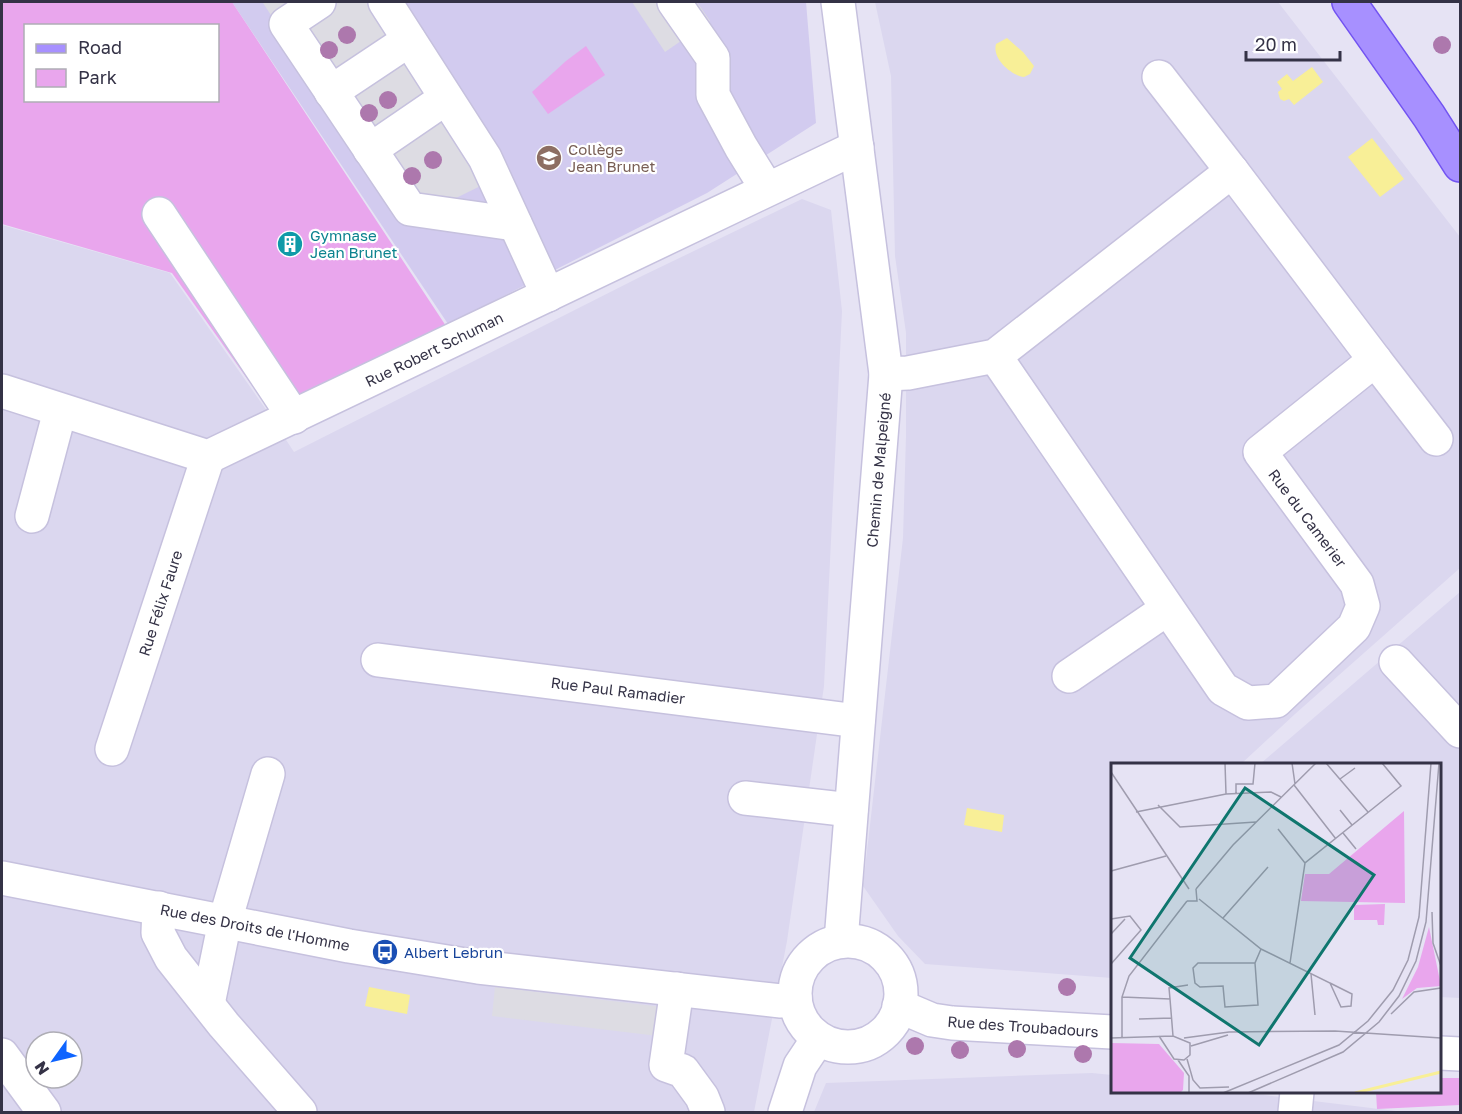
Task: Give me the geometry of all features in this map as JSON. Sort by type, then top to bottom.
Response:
[{"type":"main road","points":[[1349,2],[1461,165]]},
{"type":"main road","points":[[1429,116],[1461,150]]},
{"type":"street","points":[[319,2],[286,24],[410,209],[515,224]]},
{"type":"street","points":[[385,2],[485,158],[548,295]]},
{"type":"street","points":[[674,2],[713,58],[713,95],[767,189]]},
{"type":"street","name":"Chemin de Malpeigné","points":[[838,2],[886,374],[841,941]]},
{"type":"street","points":[[331,92],[409,39]]},
{"type":"street","points":[[1159,77],[1436,439]]},
{"type":"street","points":[[370,150],[446,98]]},
{"type":"street","name":"Rue Robert Schuman","points":[[208,458],[857,147]]},
{"type":"street","points":[[886,374],[908,373],[995,356],[1232,171]]},
{"type":"street","points":[[159,214],[294,417]]},
{"type":"street","name":"Rue du Camerier","points":[[995,356],[1223,690],[1248,703],[1276,701],[1354,627],[1363,606],[1357,584],[1260,452],[1375,360]]},
{"type":"street","points":[[2,391],[208,458]]},
{"type":"street","points":[[32,516],[60,411]]},
{"type":"street","name":"Rue Félix Faure","points":[[112,749],[208,458]]},
{"type":"street","points":[[1069,676],[1167,609]]},
{"type":"street","name":"Rue Paul Ramadier","points":[[378,660],[858,721]]},
{"type":"street","points":[[1395,662],[1461,731]]},
{"type":"street","points":[[208,1004],[225,921],[268,774]]},
{"type":"street","points":[[745,798],[851,810]]},
{"type":"street","name":"Rue des Droits de l'Homme","points":[[2,878],[349,946],[478,967],[781,1001],[795,997]]},
{"type":"street","points":[[159,908],[158,933],[171,958],[300,1113]]},
{"type":"street","points":[[841,941],[858,941],[874,947],[887,958],[896,972],[901,989],[900,1006],[894,1020],[886,1031],[861,1046],[832,1045],[818,1039],[806,1028],[798,1013],[795,984],[799,971],[807,960],[822,947],[841,941]]},
{"type":"street","points":[[677,989],[666,1065],[683,1071],[702,1097],[708,1113]]},
{"type":"street","name":"Rue des Troubadours","points":[[900,1006],[932,1020],[952,1023],[1111,1032]]},
{"type":"street","points":[[785,1113],[800,1066],[818,1039]]},
{"type":"street","points":[[1441,1053],[1461,1054]]},
{"type":"street","points":[[2,1055],[44,1113]]},
{"type":"street","points":[[1295,1113],[1297,1093]]},
{"type":"shaded area","name":"Collège Jean Brunet","points":[[232,2],[806,2],[816,123],[707,193],[448,324]]},
{"type":"shaded area","points":[[390,2],[503,175],[407,222],[263,3]]},
{"type":"shaded area","points":[[632,2],[697,2],[710,21],[665,52]]},
{"type":"shaded area","points":[[875,2],[1278,2],[1460,237],[1460,568],[1242,763],[1111,763],[1111,978],[925,964],[898,936],[863,886],[903,538],[906,333],[895,256],[891,76]]},
{"type":"shaded area","points":[[1007,38],[1034,66],[1030,74],[1024,77],[1019,76],[1008,70],[1000,61],[996,44]]},
{"type":"shaded area","points":[[1312,67],[1323,82],[1294,105],[1289,99],[1284,101],[1280,99],[1278,92],[1282,89],[1277,82],[1287,74],[1293,81]]},
{"type":"shaded area","points":[[1372,138],[1404,179],[1380,197],[1348,157]]},
{"type":"shaded area","points":[[802,199],[831,210],[842,311],[824,686],[787,941],[754,1112],[2,1112],[2,225],[170,273],[294,452],[642,276]]},
{"type":"shaded area","points":[[1460,592],[1460,998],[1441,997],[1441,763],[1261,763]]},
{"type":"shaded area","points":[[967,808],[1004,815],[1002,832],[964,825]]},
{"type":"shaded area","points":[[369,987],[410,995],[407,1014],[365,1006]]},
{"type":"shaded area","points":[[495,987],[662,1007],[658,1036],[492,1016]]},
{"type":"shaded area","points":[[1092,1073],[1111,1075],[1111,1093],[1248,1093],[1404,1112],[814,1112],[826,1083]]},
{"type":"green space","points":[[2,2],[232,2],[446,326],[270,411],[172,273],[2,224]]},
{"type":"green space","points":[[586,46],[605,75],[548,114],[532,92]]},
{"type":"green space","points":[[1441,1078],[1460,1078],[1460,1105],[1377,1109],[1376,1093],[1441,1093]]},
{"type":"place","name":"Collège Jean Brunet","points":[[549,158]]},
{"type":"place","name":"Gymnase Jean Brunet","points":[[290,244]]},
{"type":"place","name":"Albert Lebrun","points":[[385,952]]}]
